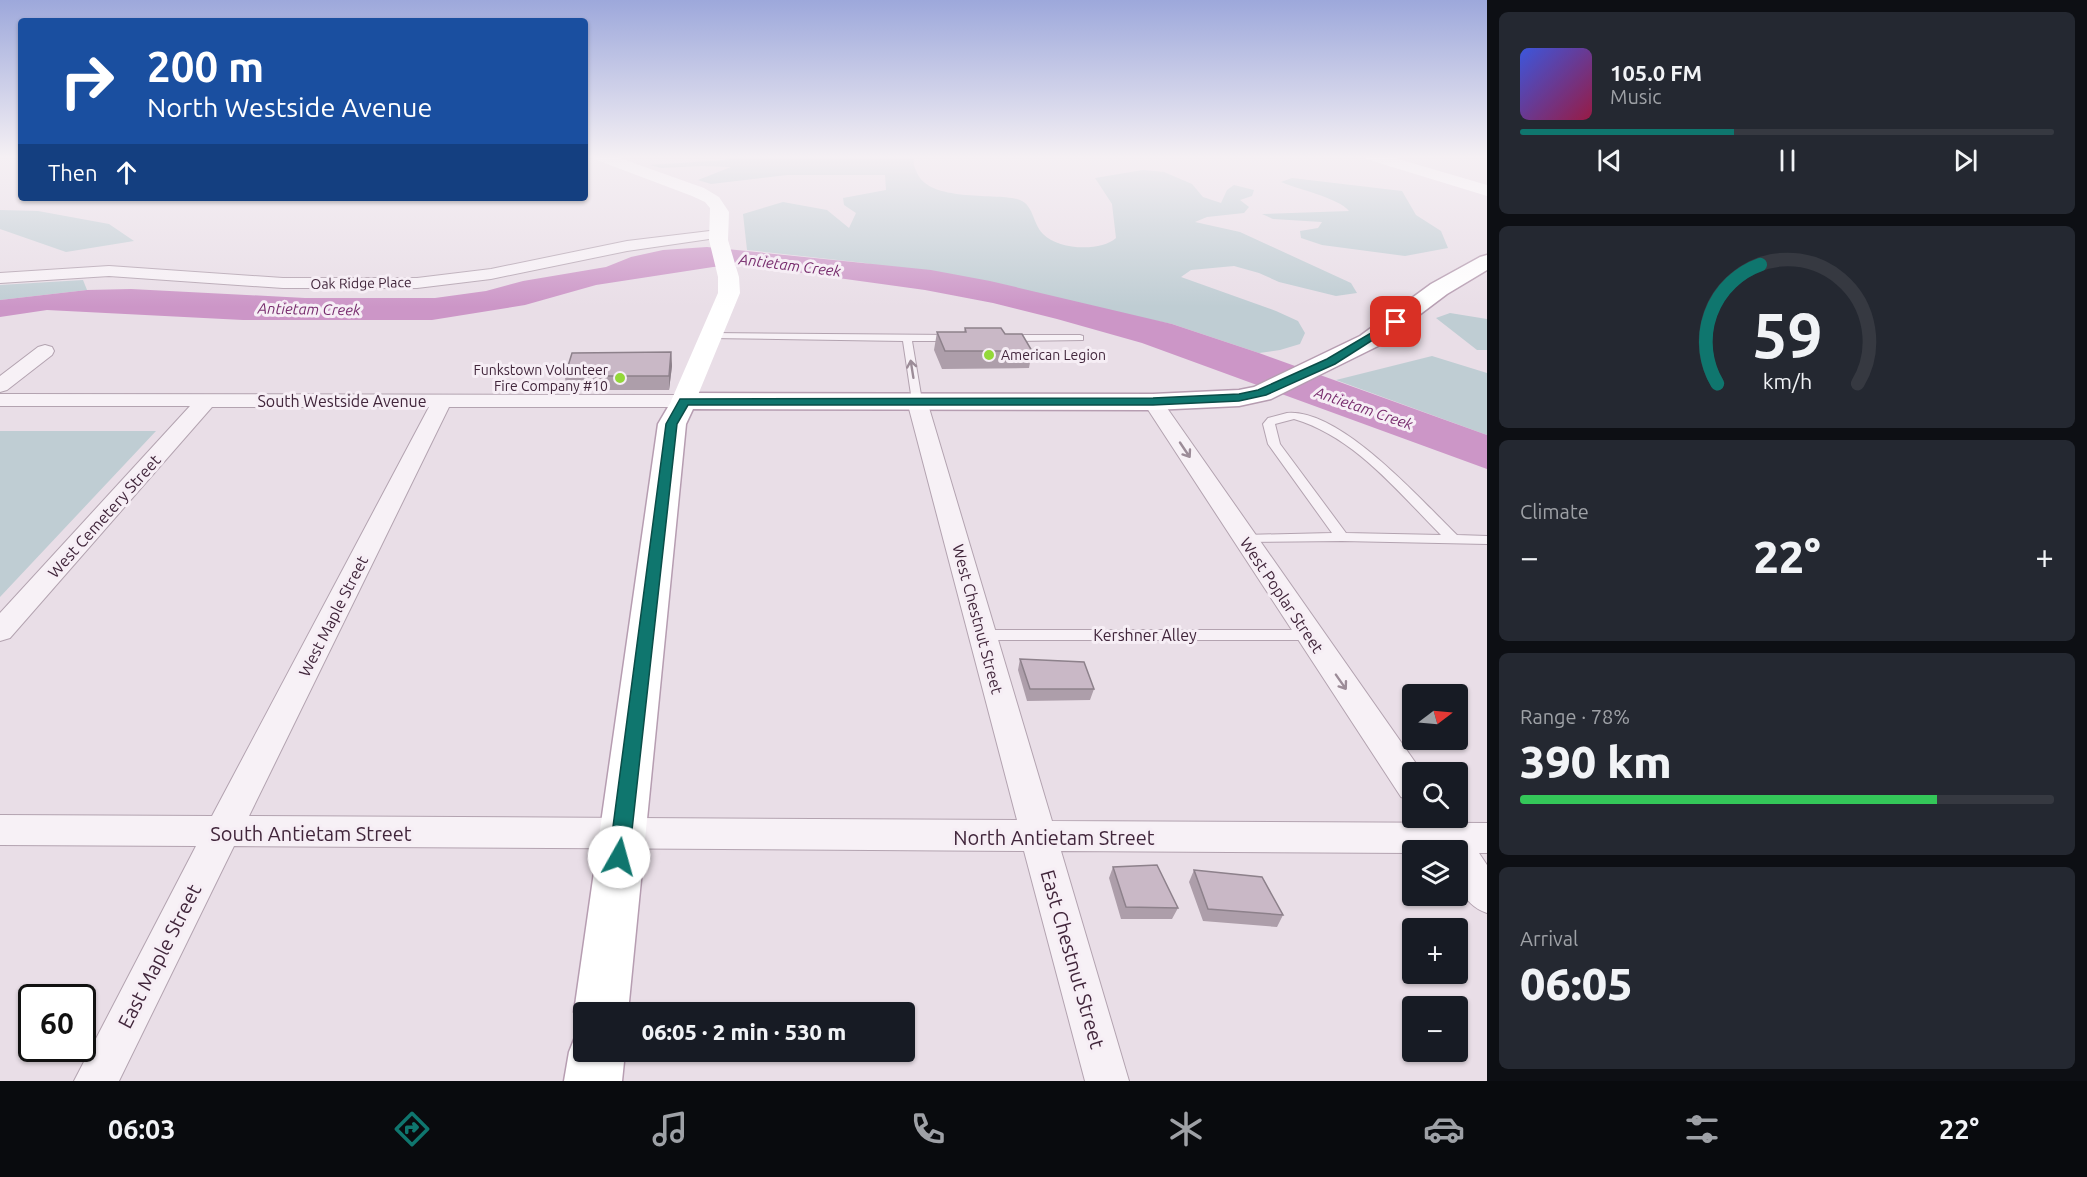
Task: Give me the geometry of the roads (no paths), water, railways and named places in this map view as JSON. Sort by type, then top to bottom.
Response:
[{"type":"main road","points":[[602,1002],[672,424],[684,401],[729,293],[727,267],[718,236],[720,212],[718,206]]},
{"type":"main road","points":[[684,401],[1153,402],[1218,400],[1262,393],[1369,341],[1439,289],[1487,261]]},
{"type":"main road","points":[[593,1081],[596,1062]]},
{"type":"street","name":"Oak Ridge Place","points":[[0,278],[109,271],[283,283],[417,283],[490,274],[627,246],[718,236]]},
{"type":"street","points":[[0,386],[45,351]]},
{"type":"street","name":"South Westside Avenue","points":[[0,400],[684,401]]},
{"type":"street","name":"West Cemetery Street","points":[[0,631],[207,400]]},
{"type":"street","name":"West Maple Street","points":[[223,832],[442,401]]},
{"type":"street","name":"West Chestnut Street","points":[[917,401],[1039,837]]},
{"type":"street","name":"West Poplar Street","points":[[1153,402],[1308,635],[1402,771]]},
{"type":"street","name":"South Antietam Street","points":[[0,830],[621,835]]},
{"type":"street","name":"East Maple Street","points":[[96,1081],[223,832]]},
{"type":"street","name":"North Antietam Street","points":[[621,835],[1449,840],[1487,838]]},
{"type":"street","name":"East Chestnut Street","points":[[1039,837],[1107,1081]]},
{"type":"street","points":[[1468,868],[1487,896]]},
{"type":"lane","points":[[712,336],[965,338]]},
{"type":"lane","points":[[907,337],[917,401]]},
{"type":"lane","points":[[999,338],[1080,338]]},
{"type":"lane","points":[[1342,537],[1274,444],[1269,424],[1272,420],[1294,416],[1309,419],[1341,436],[1363,453],[1454,540]]},
{"type":"lane","points":[[1244,539],[1342,537],[1487,540]]},
{"type":"lane","name":"Kershner Alley","points":[[981,635],[1308,635]]},
{"type":"water","name":"Antietam Creek","points":[[707,247],[931,270],[990,281],[1172,324],[1487,435],[1487,469],[1142,343],[1057,319],[993,303],[925,290],[743,265],[713,267],[596,285],[525,305],[432,320],[243,320],[47,310],[0,317],[0,300],[87,290],[131,289],[305,298],[435,298],[486,291],[523,281],[606,267],[631,257],[663,250]]},
{"type":"place","name":"American Legion","points":[[989,355]]},
{"type":"place","name":"Funkstown Volunteer Fire Company #10","points":[[620,378]]}]
